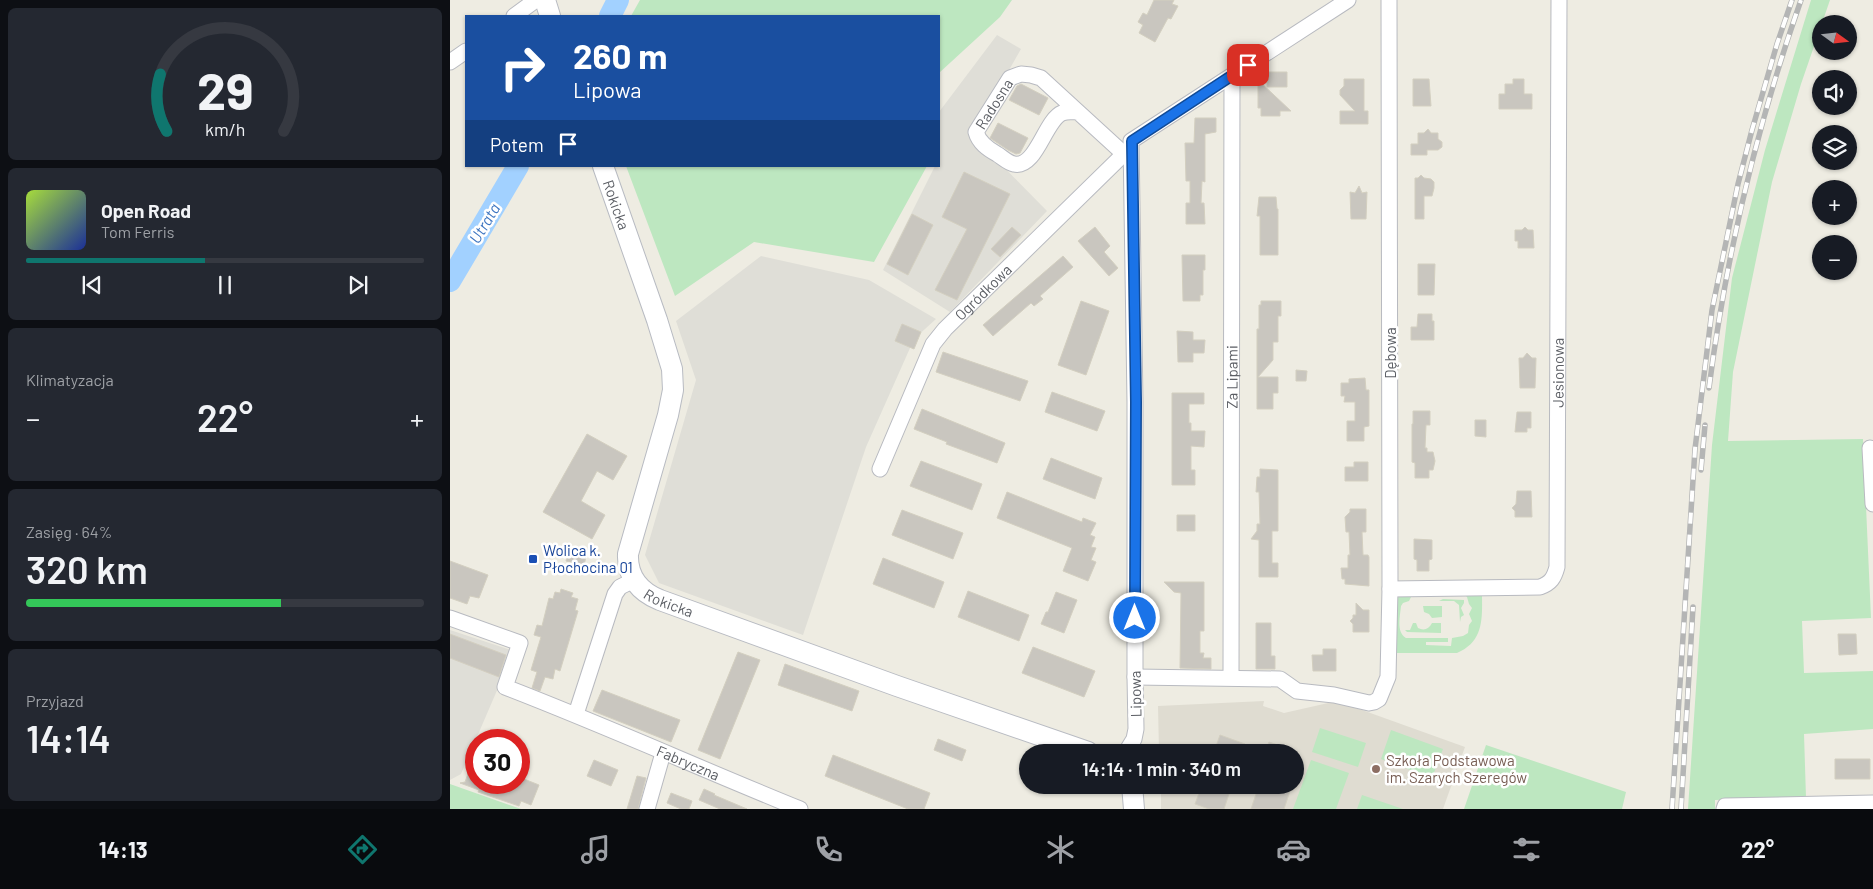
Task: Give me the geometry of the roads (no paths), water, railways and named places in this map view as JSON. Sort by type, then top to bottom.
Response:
[{"type":"main road","points":[[544,0],[550,15]]},
{"type":"main road","name":"Rokicka","points":[[603,167],[657,320],[672,369],[672,390],[668,415],[628,554],[628,567],[642,591],[660,600],[1065,744]]},
{"type":"main road","points":[[1133,794],[1134,809]]},
{"type":"street","points":[[515,15],[536,0]]},
{"type":"street","points":[[1127,151],[1132,141],[1348,0]]},
{"type":"street","name":"Dębowa","points":[[1231,677],[1280,679],[1297,691],[1374,702],[1379,699],[1383,692],[1388,677],[1390,589],[1389,0]]},
{"type":"street","name":"Jesionowa","points":[[1390,589],[1540,587],[1549,584],[1554,578],[1557,568],[1559,0]]},
{"type":"street","points":[[450,62],[465,52]]},
{"type":"street","name":"Radosna","points":[[1078,112],[1068,112],[1054,118],[1035,150],[1028,159],[1020,164],[1014,164],[989,150],[982,143],[976,132],[1010,78],[1021,74],[1031,74],[1041,78],[1078,112],[1127,151]]},
{"type":"street","name":"Za Lipami","points":[[1231,677],[1232,76]]},
{"type":"street","name":"Ogródkowa","points":[[880,469],[933,344],[963,310],[1127,151]]},
{"type":"street","name":"Lipowa","points":[[1127,151],[1136,402],[1136,729],[1131,744]]},
{"type":"street","points":[[1870,448],[1873,504]]},
{"type":"street","points":[[576,714],[615,594],[620,587],[634,580]]},
{"type":"street","name":"Fabryczna","points":[[450,618],[520,642],[505,687],[576,714],[767,803],[800,809]]},
{"type":"street","points":[[1135,677],[1231,677]]},
{"type":"street","points":[[647,809],[663,753]]},
{"type":"street","points":[[1724,807],[1873,803]]},
{"type":"waterway","name":"Utrata","points":[[610,15],[618,0]]},
{"type":"waterway","name":"Utrata","points":[[450,281],[517,167]]},
{"type":"railway","points":[[1672,809],[1695,449],[1712,310],[1738,184],[1777,44],[1792,0]]},
{"type":"railway","points":[[1709,388],[1724,289],[1745,191],[1770,95],[1801,0]]},
{"type":"railway","points":[[1701,470],[1705,425]]},
{"type":"railway","points":[[1681,809],[1693,607]]},
{"type":"place","name":"Wolica k. Płochocina 01","points":[[533,559]]},
{"type":"place","name":"Szkoła Podstawowa im. Szarych Szeregów","points":[[1376,769]]}]
